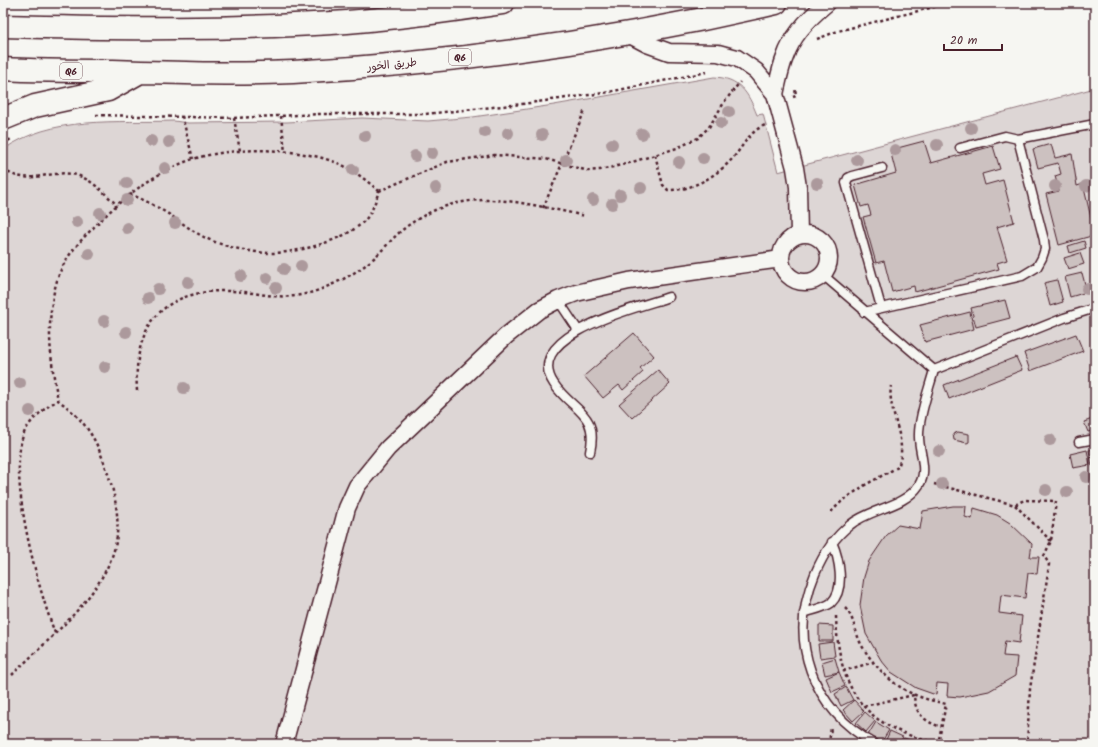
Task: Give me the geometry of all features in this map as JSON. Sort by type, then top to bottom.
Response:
[{"type":"highway","points":[[3,26],[151,29],[278,26],[347,22],[428,14],[503,3]]},
{"type":"highway","name":"طريق الخور","points":[[3,69],[222,74],[291,72],[367,67],[554,47],[628,34],[776,3]]},
{"type":"highway","points":[[3,119],[35,106],[108,90],[140,72]]},
{"type":"street","points":[[777,98],[785,56],[800,30],[816,12],[827,3]]},
{"type":"street","points":[[628,34],[647,44],[669,52],[718,52],[737,58],[756,71],[777,98],[783,119],[795,168],[799,235]]},
{"type":"street","points":[[799,235],[812,235],[818,238],[828,249],[829,263],[823,275],[811,282],[797,281],[786,272],[781,259],[782,253],[788,242],[799,235]]},
{"type":"street","points":[[284,744],[347,508],[357,486],[388,448],[506,336],[539,310],[558,300],[587,290],[629,281],[781,259]]},
{"type":"lane","points":[[960,148],[1005,136],[1018,139],[1095,124]]},
{"type":"lane","points":[[864,312],[880,307],[1022,276],[1037,267],[1042,258],[1044,240],[1018,139]]},
{"type":"lane","points":[[880,307],[846,183],[848,178],[852,176],[882,168]]},
{"type":"lane","points":[[823,275],[864,312],[934,370]]},
{"type":"lane","points":[[590,452],[593,439],[591,426],[584,414],[554,385],[550,378],[548,366],[551,357],[560,343],[578,330],[602,319],[669,297]]},
{"type":"lane","points":[[558,300],[578,330]]},
{"type":"lane","points":[[934,370],[1064,318],[1095,308]]},
{"type":"lane","points":[[875,744],[843,721],[831,708],[819,691],[806,654],[802,634],[804,613],[808,590],[820,562],[832,542],[850,524],[871,512],[908,498],[921,481],[923,470],[918,433],[934,370]]},
{"type":"lane","points":[[1079,442],[1095,439]]},
{"type":"lane","points":[[804,613],[830,603],[835,597],[838,587],[839,568],[836,551],[832,542]]},
{"type":"path","points":[[815,39],[838,31],[950,3]]},
{"type":"path","points":[[89,116],[182,116],[234,118],[425,114],[522,104],[604,92],[709,71]]},
{"type":"path","points":[[130,194],[149,202],[188,228],[214,242],[237,249],[270,253],[314,245],[349,232],[363,222],[374,207],[379,191],[448,162],[495,155],[524,156],[562,163],[588,171],[600,170],[655,155],[687,143],[705,132],[738,84],[756,71]]},
{"type":"path","points":[[777,98],[796,96],[795,84]]},
{"type":"path","points":[[543,208],[585,110]]},
{"type":"path","points":[[182,116],[193,159]]},
{"type":"path","points":[[282,116],[285,152]]},
{"type":"path","points":[[234,118],[240,151]]},
{"type":"path","points":[[655,155],[663,185],[668,190],[682,189],[702,181],[727,165],[754,131],[783,119]]},
{"type":"path","points":[[3,144],[15,137]]},
{"type":"path","points":[[12,675],[55,633],[95,587],[110,561],[117,534],[116,508],[101,451],[77,414],[58,400],[52,368],[49,333],[54,295],[60,273],[70,252],[130,194],[160,174],[193,159],[215,154],[240,151],[285,152],[317,157],[341,165],[361,175],[379,191]]},
{"type":"path","points":[[3,169],[18,176],[32,178],[71,174],[92,183],[117,205]]},
{"type":"path","points":[[137,391],[137,357],[144,336],[154,317],[161,310],[180,299],[196,294],[227,291],[270,297],[303,295],[348,278],[374,258],[406,227],[436,210],[478,200],[499,199],[586,216]]},
{"type":"path","points":[[831,512],[840,502],[865,485],[898,467],[902,451],[890,396],[891,386]]},
{"type":"path","points":[[55,633],[44,604],[32,557],[21,489],[20,460],[25,432],[37,415],[58,400]]},
{"type":"path","points":[[921,481],[1015,505],[1051,541]]},
{"type":"path","points":[[1015,505],[1024,500],[1056,501],[1051,541],[1044,556],[1049,564],[1030,689],[1027,744]]},
{"type":"path","points":[[835,597],[848,611],[861,643],[874,662],[893,681],[914,695],[946,704],[938,744],[898,731],[878,719],[854,694],[843,671],[836,634],[835,597]]},
{"type":"path","points":[[843,671],[874,662]]},
{"type":"path","points":[[864,706],[914,695]]},
{"type":"path","points":[[914,695],[915,705],[919,715],[931,723],[941,727]]},
{"type":"shaded area","points":[[714,77],[723,78],[736,83],[746,93],[757,115],[763,114],[778,172],[1095,88],[1095,744],[3,744],[3,150],[22,139],[42,131],[86,123],[174,121],[188,123],[287,122],[362,118],[428,121],[473,117],[554,105]]},
{"type":"building","points":[[924,141],[931,163],[993,146],[1000,169],[982,174],[985,185],[1003,180],[1014,222],[997,227],[1007,260],[997,263],[999,269],[915,292],[914,286],[892,292],[884,261],[876,263],[863,217],[871,215],[868,205],[861,207],[855,185],[896,173],[890,150]]},
{"type":"building","points":[[1051,144],[1055,158],[1072,154],[1077,186],[1083,184],[1095,235],[1059,245],[1046,194],[1059,191],[1055,176],[1061,174],[1058,163],[1038,168],[1033,149]]},
{"type":"building","points":[[1084,241],[1086,248],[1070,253],[1068,246]]},
{"type":"building","points":[[1080,253],[1084,264],[1068,269],[1064,258]]},
{"type":"building","points":[[1082,273],[1087,292],[1070,297],[1065,277]]},
{"type":"building","points":[[1057,280],[1063,302],[1050,306],[1044,283]]},
{"type":"building","points":[[1005,300],[1010,318],[976,327],[971,308]]},
{"type":"building","points":[[970,312],[974,329],[925,342],[920,325]]},
{"type":"building","points":[[634,333],[654,356],[640,368],[643,372],[623,390],[619,385],[603,398],[584,376]]},
{"type":"building","points":[[1076,334],[1083,351],[1030,371],[1024,353]]},
{"type":"building","points":[[1016,357],[1022,370],[949,399],[944,385]]},
{"type":"building","points":[[658,370],[670,384],[632,418],[619,404]]},
{"type":"building","points":[[1095,418],[1095,430],[1088,432],[1084,422]]},
{"type":"building","points":[[958,432],[969,434],[969,442],[967,443],[954,440],[953,434]]},
{"type":"building","points":[[1095,449],[1095,466],[1092,466],[1089,450]]},
{"type":"building","points":[[1087,450],[1090,465],[1073,468],[1070,454]]},
{"type":"building","points":[[953,506],[966,506],[965,517],[972,519],[974,508],[997,515],[1010,523],[1032,544],[1030,557],[1039,557],[1037,574],[1028,573],[1025,598],[1001,595],[999,613],[1022,616],[1019,643],[1005,641],[1003,656],[1017,657],[1015,676],[989,691],[960,697],[947,696],[948,684],[937,683],[936,695],[916,688],[891,672],[881,660],[866,634],[860,605],[864,577],[869,561],[886,536],[898,525],[920,529],[923,511]]},
{"type":"building","points":[[819,625],[833,626],[833,641],[819,641]]},
{"type":"building","points":[[833,642],[835,656],[820,658],[818,644]]},
{"type":"building","points":[[835,658],[839,672],[825,675],[822,662]]},
{"type":"building","points":[[839,672],[845,686],[832,692],[826,678]]},
{"type":"building","points":[[846,687],[853,700],[841,706],[835,694]]},
{"type":"building","points":[[854,700],[864,711],[853,721],[843,710]]},
{"type":"building","points":[[865,712],[875,721],[866,732],[856,723]]},
{"type":"building","points":[[876,722],[889,730],[881,743],[868,735]]},
{"type":"building","points":[[890,731],[903,737],[899,744],[884,744]]},
{"type":"building","points":[[904,738],[917,742],[917,744],[902,744]]}]
